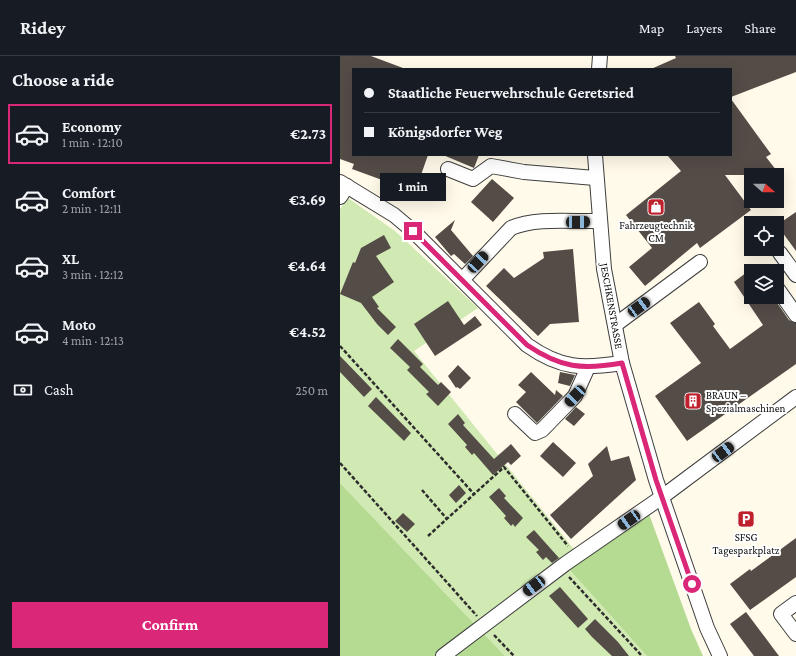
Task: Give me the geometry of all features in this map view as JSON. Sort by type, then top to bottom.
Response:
[{"type":"street","points":[[599,68],[600,56]]},
{"type":"street","name":"JESCHKENSTRASSE","points":[[595,156],[595,178],[604,269],[622,363],[662,497],[707,628],[720,656]]},
{"type":"street","points":[[448,169],[473,179],[491,166],[524,172],[595,178]]},
{"type":"street","points":[[342,188],[394,215],[408,227],[527,345],[544,357],[563,364],[588,367],[622,363]]},
{"type":"street","points":[[462,280],[506,233],[515,226],[545,222],[600,222]]},
{"type":"street","points":[[782,256],[796,275]]},
{"type":"street","points":[[614,325],[700,262]]},
{"type":"street","points":[[784,298],[796,315]]},
{"type":"street","points":[[515,414],[535,433],[542,430],[575,396],[588,367]]},
{"type":"street","points":[[443,656],[560,567],[662,497],[796,397]]},
{"type":"street","points":[[796,603],[781,614],[796,634]]},
{"type":"path","points":[[340,346],[474,494]]},
{"type":"path","points":[[340,463],[514,656]]},
{"type":"path","points":[[428,536],[504,467],[576,556]]},
{"type":"path","points":[[422,490],[447,519]]},
{"type":"path","points":[[560,567],[642,656]]},
{"type":"green space","points":[[348,198],[395,231],[478,308],[414,351],[581,558],[568,568],[647,656],[505,656],[340,483],[340,209]]},
{"type":"green space","points":[[340,483],[505,656],[340,656]]},
{"type":"green space","points":[[649,514],[691,629],[703,656],[647,656],[568,568]]},
{"type":"building","points":[[340,56],[371,56],[403,68],[352,68],[352,156],[428,156],[415,192],[352,169],[354,164],[340,159]]},
{"type":"building","points":[[675,56],[796,56],[796,72],[732,97],[732,68],[653,68],[676,58]]},
{"type":"building","points":[[732,100],[771,154],[766,157],[775,168],[744,168],[744,175],[725,175],[744,201],[744,208],[750,208],[751,210],[700,248],[697,243],[645,286],[629,267],[652,248],[626,215],[681,171],[668,156],[732,156]]},
{"type":"building","points":[[445,156],[479,156],[474,168]]},
{"type":"building","points":[[492,179],[514,198],[493,222],[471,202]]},
{"type":"building","points":[[796,212],[796,251],[784,235],[784,220]]},
{"type":"building","points":[[455,220],[451,230],[473,256],[465,264],[454,254],[451,256],[435,237]]},
{"type":"building","points":[[384,235],[391,248],[376,256],[394,282],[372,297],[379,307],[377,308],[396,327],[388,335],[377,324],[361,303],[340,294],[353,262],[355,263],[361,248]]},
{"type":"building","points":[[573,249],[579,322],[550,324],[538,336],[486,286],[504,268],[514,278],[544,258],[543,252]]},
{"type":"building","points":[[744,274],[744,297],[734,282]]},
{"type":"building","points":[[448,301],[464,325],[475,316],[482,325],[435,356],[414,324]]},
{"type":"building","points":[[699,302],[715,324],[713,326],[730,349],[763,325],[749,304],[778,304],[789,320],[796,323],[796,364],[687,441],[655,396],[701,363],[670,323]]},
{"type":"building","points":[[398,339],[423,364],[420,367],[438,385],[441,382],[451,392],[438,406],[426,394],[429,392],[407,370],[410,367],[390,348]]},
{"type":"building","points":[[340,356],[372,389],[364,397],[340,372]]},
{"type":"building","points":[[458,365],[471,378],[460,389],[457,387],[456,388],[448,376]]},
{"type":"building","points":[[531,372],[555,395],[556,390],[563,396],[537,423],[516,402],[526,392],[518,385]]},
{"type":"building","points":[[560,372],[575,375],[570,386],[558,383]]},
{"type":"building","points":[[376,397],[411,433],[404,441],[368,406]]},
{"type":"building","points":[[576,407],[585,414],[574,426],[565,419]]},
{"type":"building","points":[[458,414],[465,423],[463,425],[494,459],[511,444],[521,456],[511,465],[508,462],[493,475],[474,453],[472,455],[465,447],[467,445],[448,424]]},
{"type":"building","points":[[553,442],[576,463],[563,477],[540,456]]},
{"type":"building","points":[[607,446],[611,461],[629,456],[636,480],[571,539],[550,515],[593,476],[588,464]]},
{"type":"building","points":[[459,485],[466,493],[456,503],[449,495]]},
{"type":"building","points":[[499,488],[506,496],[504,498],[523,518],[515,527],[513,524],[511,526],[504,518],[506,516],[489,497]]},
{"type":"building","points":[[403,513],[415,524],[407,532],[395,521]]},
{"type":"building","points":[[534,530],[559,558],[552,563],[546,557],[543,560],[536,552],[539,550],[526,537]]},
{"type":"building","points":[[796,538],[796,577],[750,610],[730,584],[750,569],[751,571]]},
{"type":"building","points":[[560,587],[588,619],[578,628],[549,596]]},
{"type":"building","points":[[746,612],[779,656],[754,656],[730,624]]},
{"type":"building","points":[[595,619],[618,642],[629,656],[612,656],[592,637],[585,629]]},
{"type":"place","name":"Fahrzeugtechnik CM","points":[[656,207]]},
{"type":"place","name":"BRAUN – Spezialmaschinen","points":[[693,401]]},
{"type":"place","name":"SFSG Tagesparkplatz","points":[[746,519]]},
{"type":"route","points":[[413,231],[527,345],[544,357],[563,364],[593,368],[622,363],[656,480],[692,584]]}]
